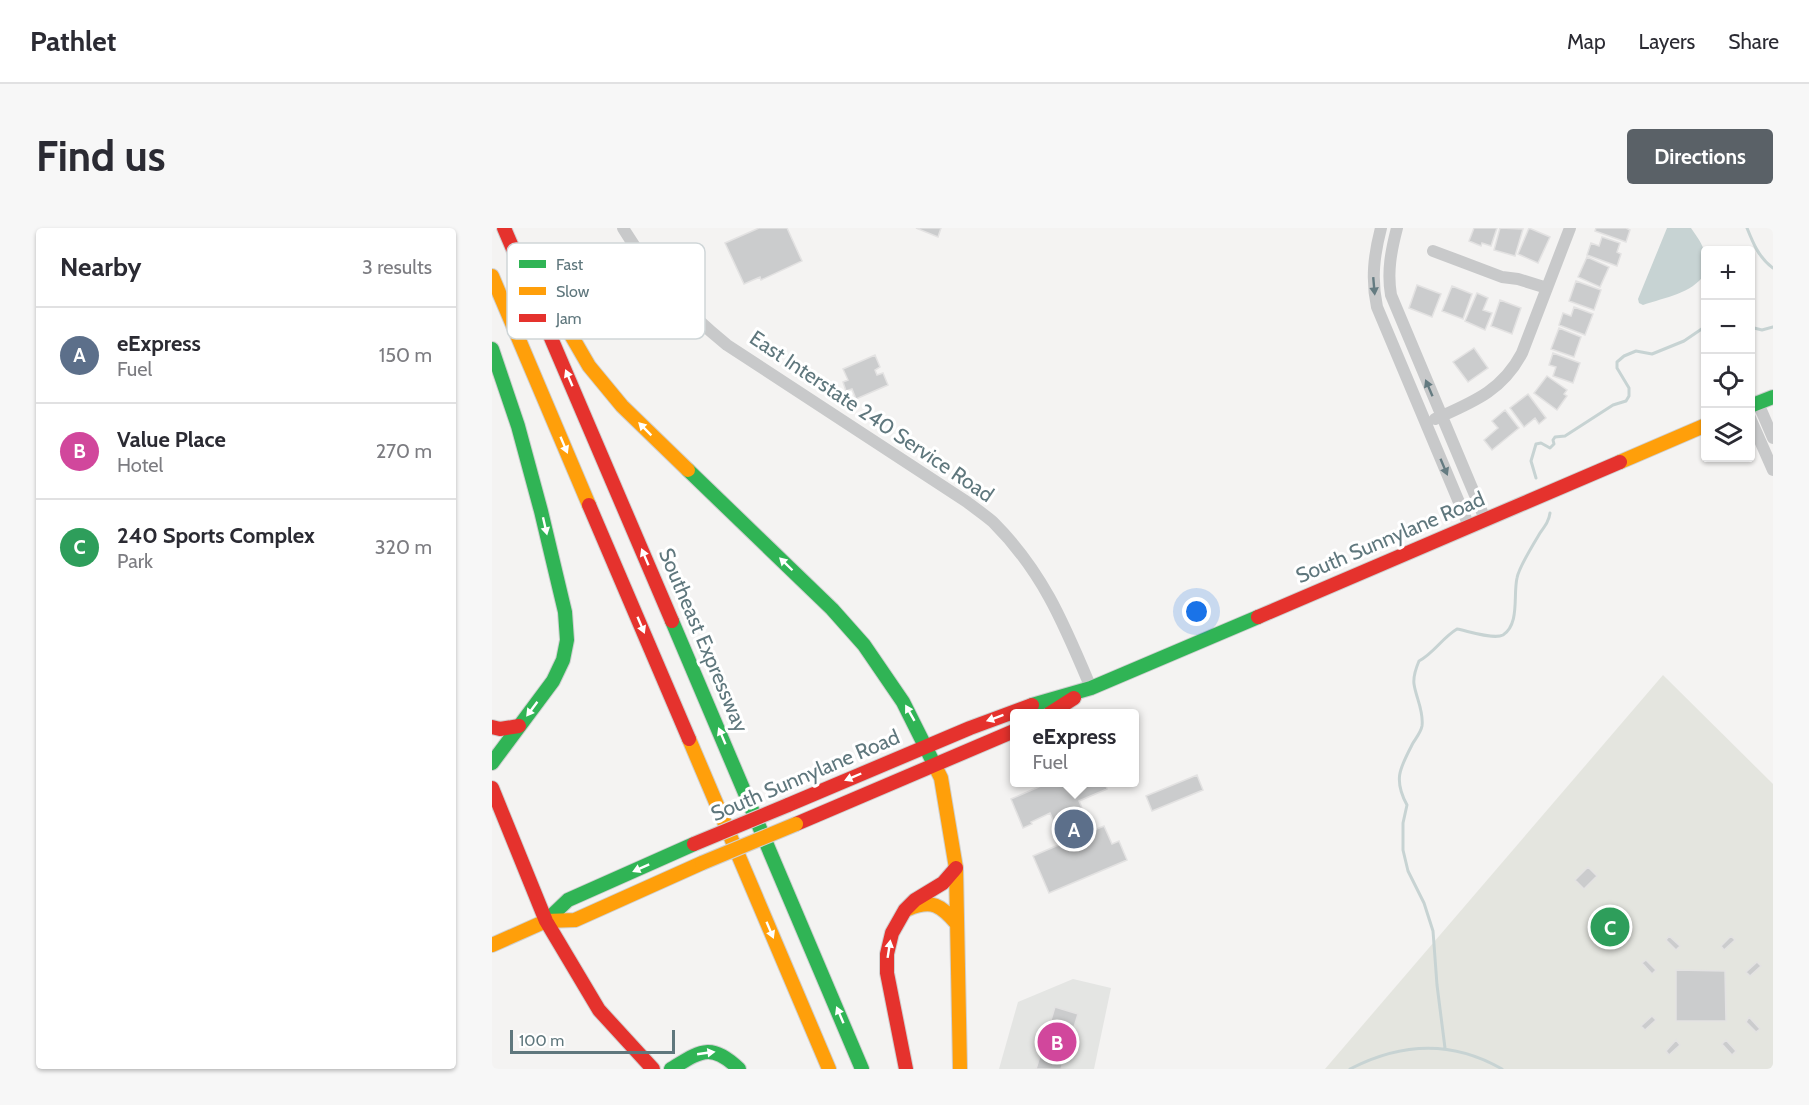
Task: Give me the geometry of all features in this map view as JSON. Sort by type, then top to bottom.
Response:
[{"type":"main road","name":"Southeast Expressway","points":[[504,228],[510,243]]},
{"type":"main road","points":[[510,228],[518,243]]},
{"type":"main road","points":[[492,276],[507,311]]},
{"type":"main road","points":[[519,339],[829,1069]]},
{"type":"main road","name":"Southeast Expressway","points":[[552,339],[862,1069]]},
{"type":"main road","points":[[572,339],[603,385],[649,433],[855,633],[897,690],[914,718],[941,778],[956,868],[960,1069]]},
{"type":"main road","points":[[492,349],[518,426],[541,511],[567,628],[566,650],[559,671],[492,763]]},
{"type":"main road","points":[[1755,405],[1773,397]]},
{"type":"main road","name":"South Sunnylane Road","points":[[1020,709],[1091,688],[1701,427]]},
{"type":"main road","name":"South Sunnylane Road","points":[[1057,709],[1091,688]]},
{"type":"main road","name":"South Sunnylane Road","points":[[492,945],[546,921],[568,900],[694,844],[1010,713]]},
{"type":"main road","points":[[492,727],[500,729],[519,726]]},
{"type":"main road","name":"South Sunnylane Road","points":[[546,921],[575,920],[702,863],[1010,733]]},
{"type":"main road","points":[[492,788],[546,921],[598,1010],[653,1069]]},
{"type":"main road","points":[[906,1069],[887,973],[887,954],[892,933],[905,910],[915,900],[943,883],[956,868]]},
{"type":"main road","points":[[905,910],[920,903],[929,902],[945,910],[957,924]]},
{"type":"main road","points":[[671,1069],[696,1054],[711,1050],[725,1056],[739,1069]]},
{"type":"street","name":"East Interstate 240 Service Road","points":[[623,228],[632,243]]},
{"type":"street","points":[[1381,228],[1374,261],[1374,293],[1381,316],[1469,526]]},
{"type":"street","points":[[1397,228],[1389,266],[1390,295],[1485,519]]},
{"type":"street","points":[[1426,423],[1481,398],[1508,375],[1522,353],[1570,228]]},
{"type":"street","points":[[1433,251],[1502,277],[1518,279],[1547,288]]},
{"type":"street","name":"East Interstate 240 Service Road","points":[[705,327],[727,345],[967,502],[992,521],[1030,565],[1050,596],[1091,688]]},
{"type":"street","points":[[1755,407],[1773,438]]},
{"type":"street","points":[[1755,429],[1773,470]]},
{"type":"shaded area","points":[[1667,228],[1691,228],[1702,246],[1701,279],[1693,286],[1669,297],[1643,305],[1638,299]]},
{"type":"shaded area","points":[[1663,675],[1773,784],[1773,1069],[1325,1069]]},
{"type":"shaded area","points":[[1073,979],[1111,988],[1094,1069],[999,1069],[1018,1002]]},
{"type":"building","points":[[759,228],[787,228],[802,261],[761,280],[760,277],[744,284],[725,243]]},
{"type":"building","points":[[916,228],[941,228],[938,237]]},
{"type":"building","points":[[1474,228],[1497,228],[1491,246],[1482,243],[1481,246],[1469,241]]},
{"type":"building","points":[[1500,228],[1523,229],[1515,256],[1494,250]]},
{"type":"building","points":[[1529,228],[1550,237],[1538,263],[1518,254]]},
{"type":"building","points":[[1596,228],[1630,230],[1626,242],[1595,231]]},
{"type":"building","points":[[1602,237],[1620,243],[1617,252],[1621,254],[1617,266],[1587,255],[1591,243],[1599,246]]},
{"type":"building","points":[[1587,257],[1609,267],[1600,287],[1578,277]]},
{"type":"building","points":[[1576,281],[1601,290],[1594,310],[1569,301]]},
{"type":"building","points":[[1417,285],[1441,294],[1432,317],[1409,308]]},
{"type":"building","points":[[1452,286],[1472,294],[1463,319],[1442,311]]},
{"type":"building","points":[[1477,293],[1488,298],[1483,310],[1492,313],[1485,330],[1465,321]]},
{"type":"building","points":[[1500,300],[1521,308],[1512,334],[1491,326]]},
{"type":"building","points":[[1574,307],[1593,314],[1585,335],[1559,325],[1563,313],[1571,316]]},
{"type":"building","points":[[1559,328],[1581,337],[1574,357],[1551,349]]},
{"type":"building","points":[[1474,348],[1488,368],[1468,382],[1453,362]]},
{"type":"building","points":[[1553,353],[1580,363],[1573,383],[1553,376],[1556,367],[1549,365]]},
{"type":"building","points":[[875,355],[880,367],[875,370],[877,375],[883,373],[888,385],[856,399],[852,389],[846,391],[843,382],[848,380],[843,369]]},
{"type":"building","points":[[1547,376],[1567,390],[1564,394],[1567,396],[1557,410],[1534,393]]},
{"type":"building","points":[[1528,394],[1546,418],[1539,424],[1535,418],[1524,427],[1510,408]]},
{"type":"building","points":[[1505,410],[1519,428],[1492,450],[1484,440],[1498,428],[1492,421]]},
{"type":"building","points":[[1197,775],[1203,790],[1152,811],[1146,796]]},
{"type":"building","points":[[1039,787],[1106,787],[1107,789],[1079,801],[1092,831],[1104,826],[1112,844],[1119,841],[1127,860],[1049,893],[1033,856],[1063,843],[1050,813],[1023,828],[1011,799]]},
{"type":"building","points":[[1588,867],[1597,876],[1584,889],[1575,880]]},
{"type":"building","points":[[1669,936],[1680,946],[1676,950],[1666,940]]},
{"type":"building","points":[[1731,936],[1735,940],[1724,950],[1721,946]]},
{"type":"building","points":[[1646,960],[1656,970],[1652,974],[1642,963]]},
{"type":"building","points":[[1757,962],[1761,966],[1750,976],[1746,972]]},
{"type":"building","points":[[1676,970],[1725,971],[1726,1021],[1676,1021]]},
{"type":"building","points":[[1055,1007],[1078,1014],[1061,1069],[1036,1069]]},
{"type":"building","points":[[1652,1016],[1656,1020],[1645,1030],[1641,1026]]},
{"type":"building","points":[[1749,1017],[1760,1029],[1756,1032],[1746,1022]]},
{"type":"building","points":[[1676,1040],[1680,1045],[1669,1055],[1666,1051]]},
{"type":"building","points":[[1726,1040],[1736,1051],[1732,1055],[1722,1044]]},
{"type":"waterway","points":[[1747,228],[1760,255],[1773,268]]},
{"type":"waterway","points":[[1755,328],[1762,330],[1773,327]]},
{"type":"waterway","points":[[1536,478],[1531,461],[1536,444],[1541,443],[1550,448],[1554,444],[1555,437],[1565,436],[1613,405],[1626,401],[1629,388],[1617,368],[1617,362],[1636,351],[1652,354],[1684,341],[1701,329]]},
{"type":"waterway","points":[[1445,1048],[1433,931],[1424,903],[1408,871],[1403,850],[1403,823],[1407,805],[1400,788],[1400,774],[1422,726],[1414,675],[1419,661],[1457,629],[1494,636],[1503,635],[1508,630],[1514,617],[1518,573],[1549,519],[1550,513]]},
{"type":"waterway","points":[[1350,1069],[1388,1054],[1426,1048],[1464,1053],[1502,1069]]},
{"type":"traffic: fast","points":[[492,349],[518,426],[541,511],[565,612],[567,640],[563,660],[553,681],[492,763]]},
{"type":"traffic: fast","points":[[1755,404],[1773,397]]},
{"type":"traffic: fast","points":[[688,470],[832,609],[864,645],[903,702],[935,766]]},
{"type":"traffic: fast","points":[[1032,705],[1091,688],[1258,617]]},
{"type":"traffic: fast","points":[[672,621],[862,1069]]},
{"type":"traffic: fast","points":[[546,921],[568,900],[694,844]]},
{"type":"traffic: fast","points":[[671,1069],[706,1052],[721,1055],[739,1069]]},
{"type":"traffic: slow","points":[[492,276],[507,311]]},
{"type":"traffic: slow","points":[[519,339],[589,505]]},
{"type":"traffic: slow","points":[[573,339],[589,366],[622,406],[688,470]]},
{"type":"traffic: slow","points":[[1620,462],[1701,427]]},
{"type":"traffic: slow","points":[[689,739],[829,1069]]},
{"type":"traffic: slow","points":[[935,766],[941,778],[956,868],[960,1069]]},
{"type":"traffic: slow","points":[[702,863],[796,824]]},
{"type":"traffic: slow","points":[[492,945],[546,921],[575,920],[702,863]]},
{"type":"traffic: slow","points":[[908,909],[930,904],[941,908],[957,924]]},
{"type":"traffic: jam","points":[[504,228],[510,243]]},
{"type":"traffic: jam","points":[[551,339],[672,621]]},
{"type":"traffic: jam","points":[[1258,617],[1620,462]]},
{"type":"traffic: jam","points":[[589,505],[689,739]]},
{"type":"traffic: jam","points":[[1057,709],[1074,698]]},
{"type":"traffic: jam","points":[[1021,709],[1032,705]]},
{"type":"traffic: jam","points":[[788,805],[1010,713]]},
{"type":"traffic: jam","points":[[492,727],[500,729],[519,726]]},
{"type":"traffic: jam","points":[[796,824],[1010,733]]},
{"type":"traffic: jam","points":[[492,788],[546,921],[599,1010],[653,1069]]},
{"type":"traffic: jam","points":[[694,844],[788,805]]},
{"type":"traffic: jam","points":[[906,1069],[887,973],[887,954],[892,933],[905,910],[915,900],[943,883],[956,868]]},
{"type":"place","name":"eExpress","points":[[1074,829]]},
{"type":"place","name":"240 Sports Complex","points":[[1610,927]]},
{"type":"place","name":"Value Place","points":[[1057,1042]]}]
